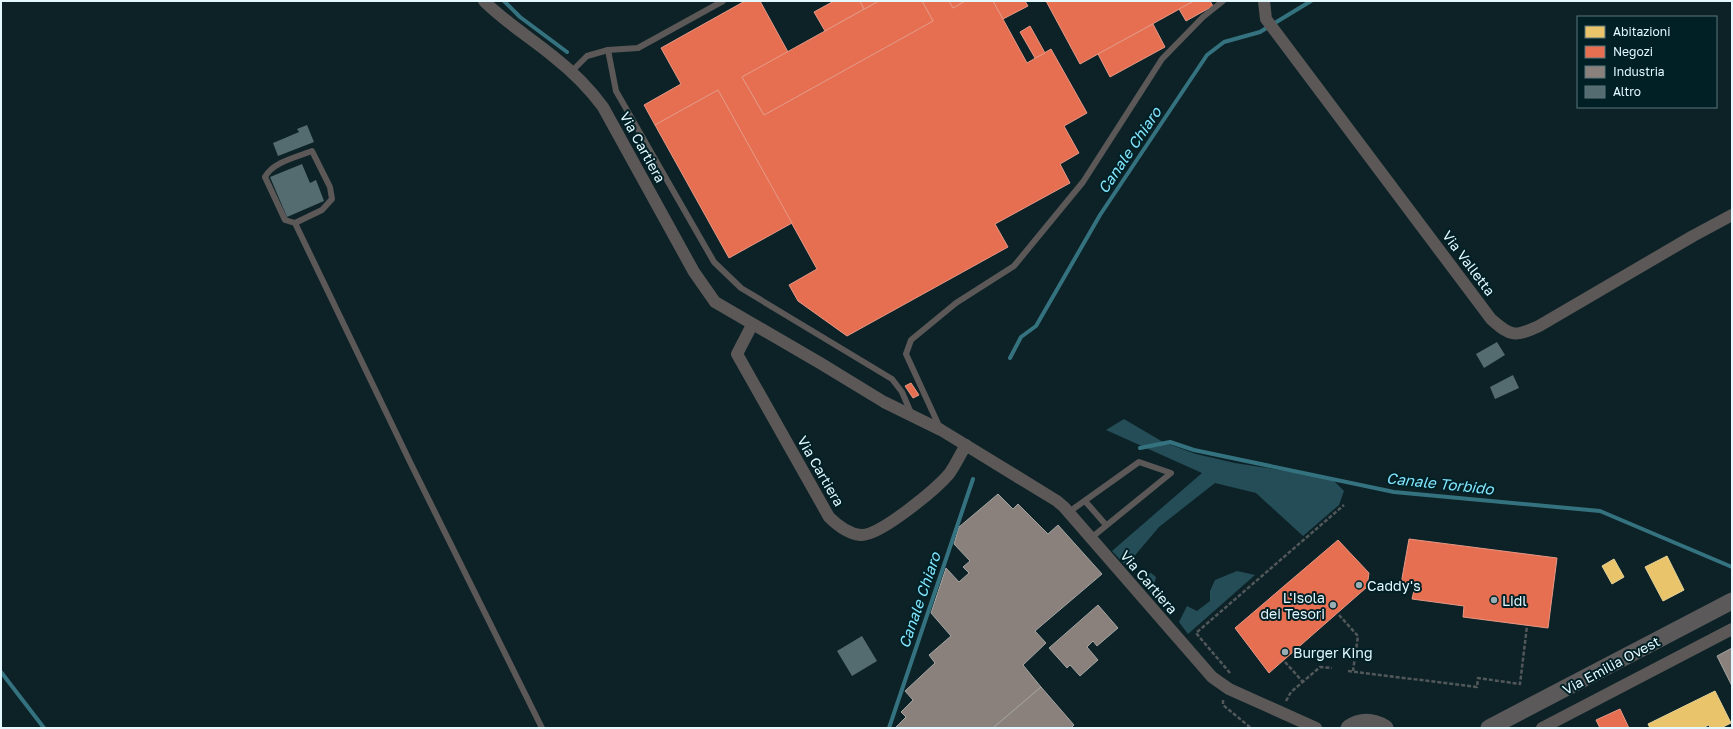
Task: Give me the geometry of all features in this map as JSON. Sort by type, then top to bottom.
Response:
[{"type":"main road","name":"Via Emilia Ovest","points":[[1489,728],[1732,601]]},
{"type":"main road","points":[[1349,728],[1364,722],[1374,723],[1385,728]]},
{"type":"street","name":"Via Cartiera","points":[[484,1],[497,14],[555,57],[590,90],[604,108],[707,293],[714,302],[884,402],[941,430],[1057,501],[1069,512],[1212,677],[1229,689],[1316,728]]},
{"type":"street","name":"Via Valletta","points":[[1264,1],[1269,23],[1491,319],[1507,332],[1515,334],[1525,333],[1539,326],[1693,236],[1732,215]]},
{"type":"street","name":"Via Cartiera","points":[[752,325],[737,354],[829,518],[842,530],[862,535],[875,531],[911,507],[936,487],[950,472],[966,445]]},
{"type":"street","name":"Via Emilia Ovest","points":[[1542,728],[1732,629]]},
{"type":"lane","points":[[571,72],[587,56],[608,50],[638,48],[722,1]]},
{"type":"lane","points":[[941,430],[906,354],[911,340],[956,303],[1014,266],[1083,182],[1162,59],[1203,16],[1223,1]]},
{"type":"lane","points":[[608,50],[616,91],[714,262],[740,288],[892,379],[902,392],[913,417]]},
{"type":"lane","points":[[295,223],[322,210],[332,199],[330,187],[312,151],[274,167],[265,177],[285,220],[295,223],[411,464],[542,728]]},
{"type":"lane","points":[[1069,512],[1139,462],[1171,473],[1091,538]]},
{"type":"lane","points":[[1085,501],[1106,525]]},
{"type":"path","points":[[1234,677],[1196,633],[1344,505]]},
{"type":"path","points":[[1339,615],[1358,636],[1353,671]]},
{"type":"path","points":[[1348,671],[1477,687],[1478,678],[1520,684],[1527,626]]},
{"type":"path","points":[[1285,662],[1303,682]]},
{"type":"path","points":[[1289,705],[1286,700],[1289,695],[1320,667],[1332,668]]},
{"type":"path","points":[[1226,695],[1222,702],[1223,705],[1251,728]]},
{"type":"shaded area","points":[[1124,419],[1163,442],[1196,454],[1235,463],[1331,478],[1344,491],[1339,505],[1303,536],[1256,493],[1215,483],[1159,527],[1126,566],[1112,551],[1202,473],[1106,430]]},
{"type":"shaded area","points":[[1237,571],[1255,575],[1188,634],[1179,622],[1187,606],[1197,611],[1210,601],[1210,591],[1215,580]]},
{"type":"shaded area","points":[[1151,573],[1156,577],[1152,594],[1137,578]]},
{"type":"building: Abitazioni","points":[[1667,556],[1684,590],[1663,601],[1645,567]]},
{"type":"building: Abitazioni","points":[[1614,559],[1624,577],[1612,584],[1602,566]]},
{"type":"building: Abitazioni","points":[[1715,691],[1731,723],[1721,728],[1710,728],[1709,725],[1702,728],[1650,728],[1648,724]]},
{"type":"building: Negozi","points":[[745,1],[760,1],[788,52],[742,77],[764,115],[933,21],[922,1],[949,1],[953,8],[965,1],[993,1],[1027,63],[1051,49],[1087,113],[1064,126],[1079,153],[1060,164],[1070,183],[995,224],[1008,247],[847,336],[798,301],[789,285],[817,269],[718,90],[655,125],[644,105],[681,84],[661,48]]},
{"type":"building: Negozi","points":[[834,1],[860,1],[864,9],[825,31],[814,12]]},
{"type":"building: Negozi","points":[[860,1],[879,1],[864,9]]},
{"type":"building: Negozi","points":[[879,1],[922,1],[933,21],[764,115],[742,77]]},
{"type":"building: Negozi","points":[[949,1],[965,1],[953,8]]},
{"type":"building: Negozi","points":[[993,1],[1025,1],[1028,6],[1003,19]]},
{"type":"building: Negozi","points":[[1046,1],[1194,1],[1080,64]]},
{"type":"building: Negozi","points":[[1194,1],[1210,1],[1213,6],[1186,21],[1179,9]]},
{"type":"building: Negozi","points":[[1153,24],[1165,47],[1110,77],[1098,54]]},
{"type":"building: Negozi","points":[[1030,26],[1045,53],[1035,58],[1020,32]]},
{"type":"building: Negozi","points":[[718,90],[792,223],[729,258],[655,125]]},
{"type":"building: Negozi","points":[[911,383],[919,395],[913,398],[905,386]]},
{"type":"building: Negozi","points":[[1409,539],[1557,558],[1548,628],[1463,617],[1464,606],[1412,599],[1415,586],[1401,584]]},
{"type":"building: Negozi","points":[[1338,540],[1369,573],[1367,587],[1269,673],[1235,628]]},
{"type":"building: Negozi","points":[[1620,709],[1629,728],[1600,728],[1596,720]]},
{"type":"building: Industria","points":[[998,494],[1013,509],[1018,504],[1048,534],[1058,525],[1102,574],[1035,631],[1046,643],[1023,665],[1041,687],[993,728],[895,728],[906,717],[901,712],[913,700],[905,691],[935,663],[929,655],[951,636],[931,613],[946,568],[959,582],[969,573],[963,567],[970,561],[954,544],[959,527]]},
{"type":"building: Industria","points":[[1098,605],[1118,628],[1097,646],[1093,641],[1087,647],[1098,660],[1080,676],[1070,665],[1067,668],[1049,648]]},
{"type":"building: Industria","points":[[1732,648],[1732,686],[1717,656]]},
{"type":"building: Industria","points":[[1041,687],[1074,725],[1071,728],[993,728]]},
{"type":"building: Altro","points":[[307,125],[314,142],[278,156],[273,143],[299,132],[297,129]]},
{"type":"building: Altro","points":[[302,164],[310,183],[316,180],[324,201],[287,217],[270,177]]},
{"type":"building: Altro","points":[[1497,342],[1505,355],[1484,368],[1476,354]]},
{"type":"building: Altro","points":[[1513,375],[1519,388],[1495,399],[1490,387]]},
{"type":"building: Altro","points":[[862,636],[877,661],[852,676],[837,651]]},
{"type":"waterway","name":"Canale Torbido","points":[[504,1],[520,17],[567,52]]},
{"type":"waterway","name":"Canale Chiaro","points":[[1010,358],[1021,337],[1036,326],[1100,215],[1207,55],[1224,42],[1260,32],[1311,1]]},
{"type":"waterway","name":"Canale Torbido","points":[[1140,448],[1170,442],[1194,450],[1394,492],[1600,511],[1732,567]]},
{"type":"waterway","name":"Canale Chiaro","points":[[889,728],[973,479]]},
{"type":"waterway","points":[[1,672],[44,728]]},
{"type":"place","name":"Caddy's","points":[[1359,585]]},
{"type":"place","name":"Lidl","points":[[1494,600]]},
{"type":"place","name":"L'Isola dei Tesori","points":[[1333,605]]},
{"type":"place","name":"Burger King","points":[[1285,652]]}]
